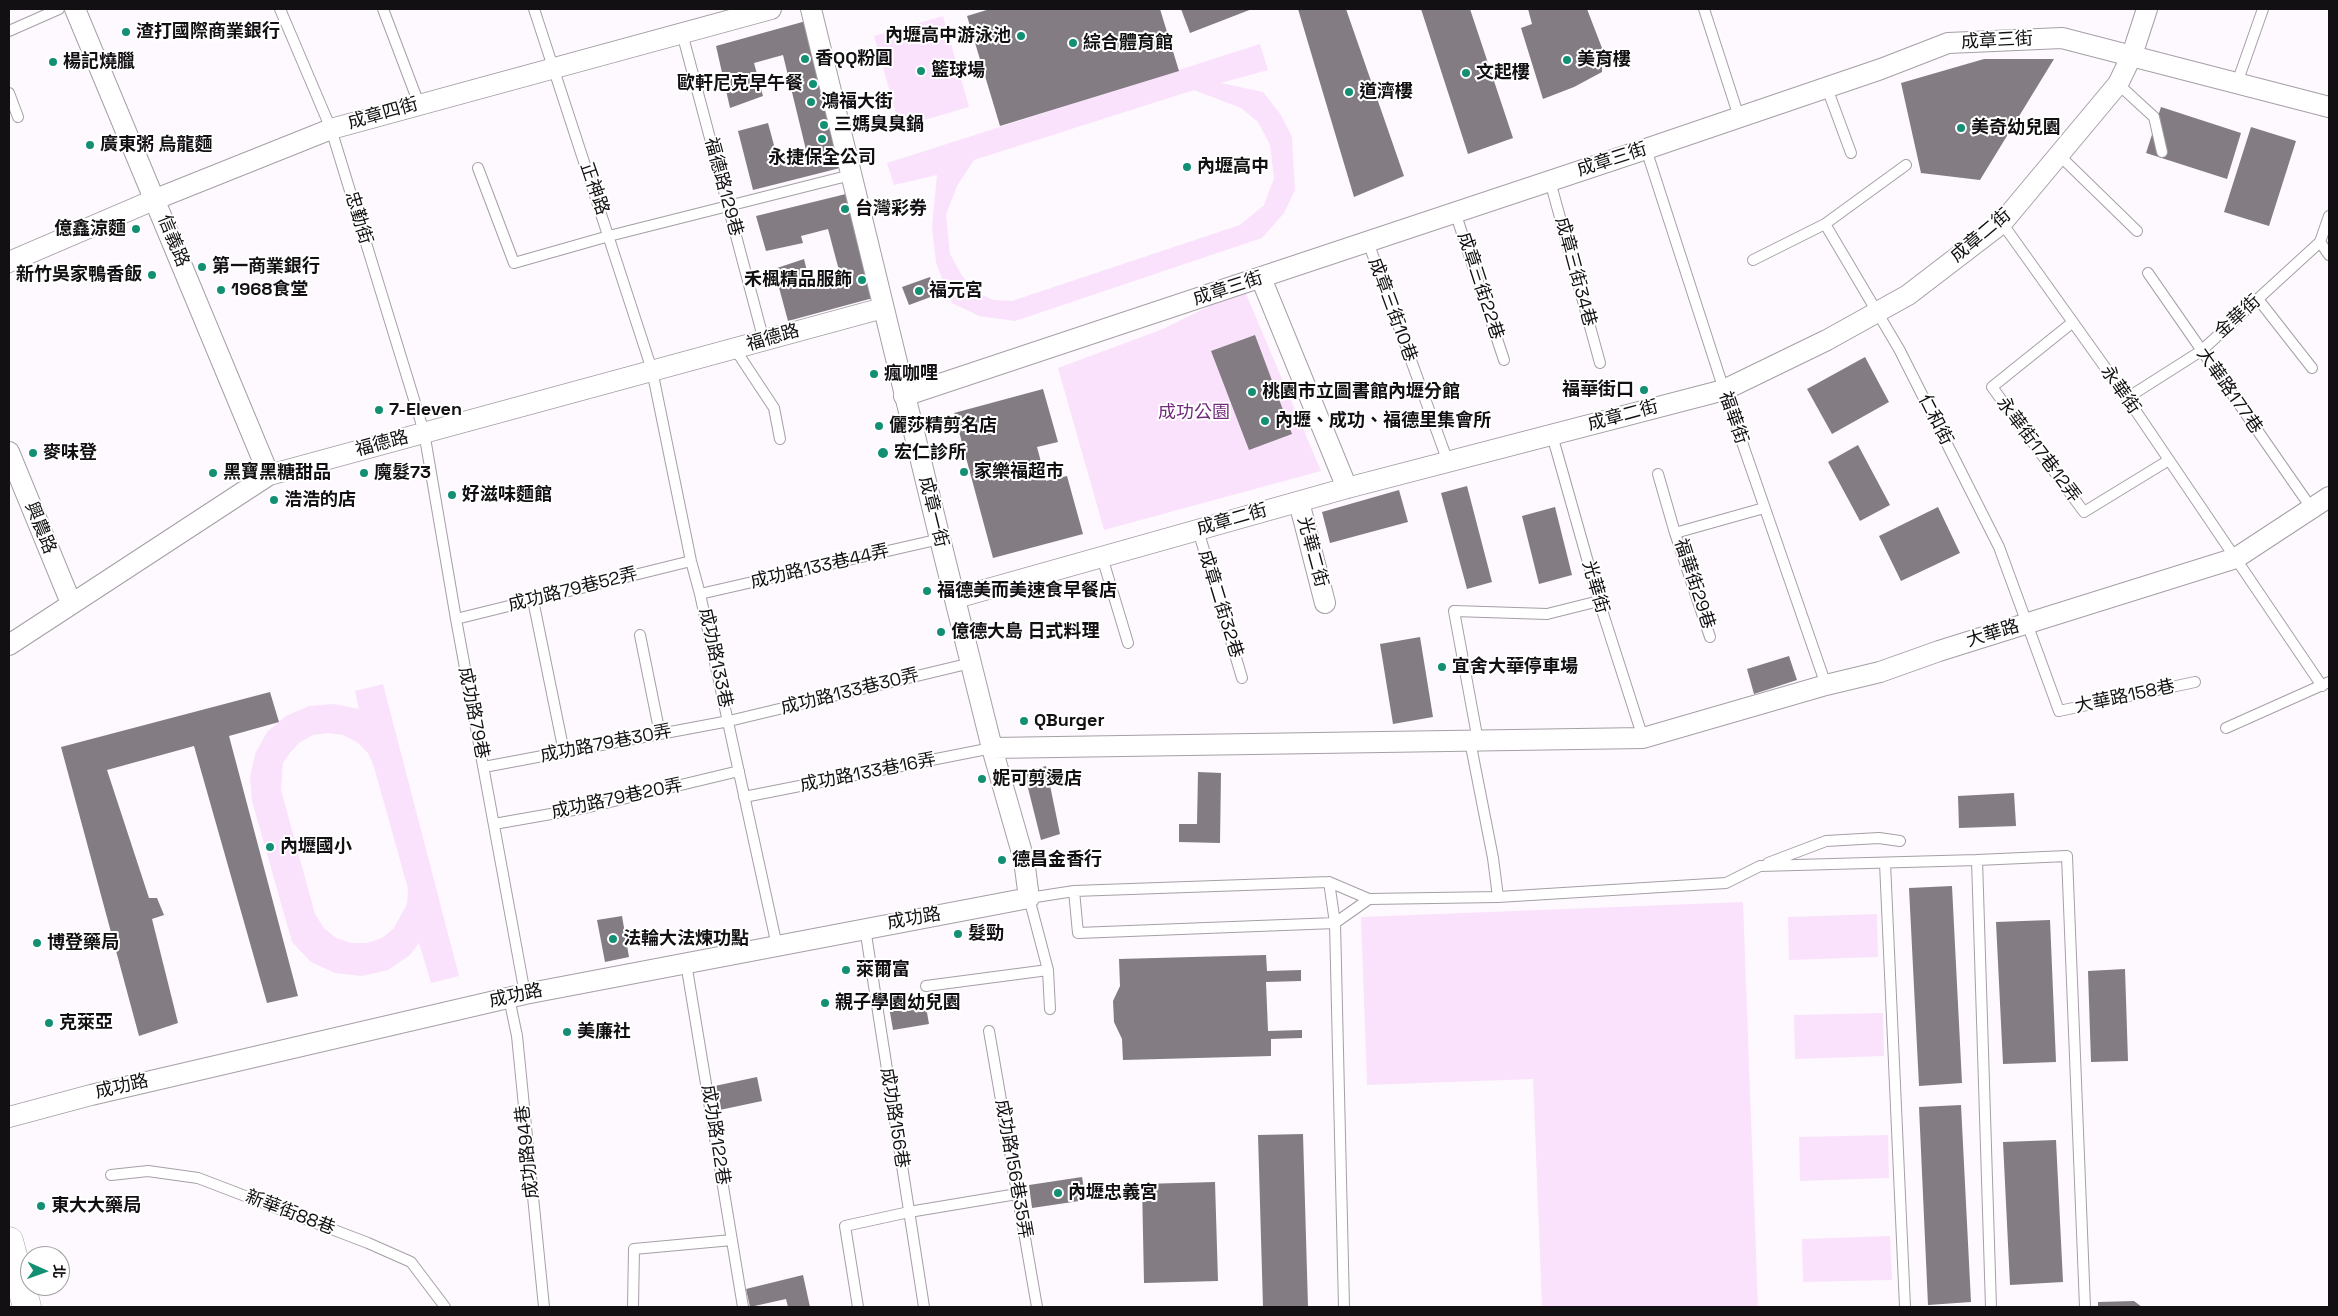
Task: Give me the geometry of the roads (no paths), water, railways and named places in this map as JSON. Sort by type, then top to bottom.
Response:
[{"type":"main road","points":[[9,1241],[27,1307]]},
{"type":"street","name":"信義路","points":[[75,9],[156,199],[269,475]]},
{"type":"street","name":"成章四街","points":[[9,262],[156,199],[331,129],[771,9]]},
{"type":"street","name":"成章一街","points":[[811,9],[904,396],[992,748],[1024,860],[1029,898]]},
{"type":"street","name":"成章二街","points":[[956,598],[1347,488],[1724,390],[1876,313],[1908,294],[2002,223],[2118,84],[2132,55],[2147,9]]},
{"type":"street","name":"成章三街","points":[[904,396],[1827,88],[1948,43],[2062,38],[2329,107]]},
{"type":"street","points":[[1261,278],[1347,488]]},
{"type":"street","name":"福德路","points":[[9,645],[269,475],[883,308]]},
{"type":"street","name":"興農路","points":[[9,452],[71,603]]},
{"type":"street","name":"大華路","points":[[992,748],[1643,738],[1826,685],[1880,672],[1939,651],[2236,558],[2329,498]]},
{"type":"street","name":"光華二街","points":[[1298,502],[1325,603]]},
{"type":"street","name":"成功路","points":[[9,1116],[91,1094],[517,996],[1029,898]]},
{"type":"lane","points":[[9,32],[59,9]]},
{"type":"lane","name":"忠勤街","points":[[280,9],[331,129],[424,432]]},
{"type":"lane","points":[[383,9],[419,104]]},
{"type":"lane","name":"正神路","points":[[534,9],[652,370]]},
{"type":"lane","points":[[1704,9],[1739,117]]},
{"type":"lane","points":[[2237,83],[2263,9]]},
{"type":"lane","name":"福德路129巷","points":[[682,33],[764,341]]},
{"type":"lane","points":[[2118,84],[2154,117],[2162,152]]},
{"type":"lane","points":[[1827,88],[1851,152]]},
{"type":"lane","points":[[9,93],[18,117]]},
{"type":"lane","name":"福華街","points":[[1646,149],[1724,390],[1826,685]]},
{"type":"lane","points":[[2060,155],[2137,231]]},
{"type":"lane","points":[[1752,260],[1825,224],[1906,165]]},
{"type":"lane","points":[[478,168],[514,263],[609,236],[851,175]]},
{"type":"lane","name":"成章三街34巷","points":[[1550,181],[1600,363]]},
{"type":"lane","name":"成章三街22巷","points":[[1455,212],[1504,360]]},
{"type":"lane","name":"金華街","points":[[2126,398],[2201,351],[2320,242],[2329,216]]},
{"type":"lane","name":"永華街","points":[[2002,223],[2326,684]]},
{"type":"lane","name":"仁和街","points":[[1825,224],[1899,349],[2000,547],[2027,624]]},
{"type":"lane","name":"成章三街10巷","points":[[1368,242],[1448,462]]},
{"type":"lane","points":[[2320,242],[2329,255]]},
{"type":"lane","name":"大華路177巷","points":[[2148,273],[2312,509]]},
{"type":"lane","points":[[2258,299],[2312,368]]},
{"type":"lane","name":"永華街17巷12弄","points":[[2072,322],[1992,387],[2084,512],[2169,460]]},
{"type":"lane","points":[[734,349],[774,408],[780,439]]},
{"type":"lane","name":"成功路133巷","points":[[652,370],[691,561],[700,594],[777,946]]},
{"type":"lane","name":"成功路79巷","points":[[424,432],[494,824],[517,996]]},
{"type":"lane","name":"光華街","points":[[1552,435],[1599,601],[1643,738]]},
{"type":"lane","points":[[1658,474],[1675,533]]},
{"type":"lane","name":"福華街29巷","points":[[1710,637],[1675,533],[1764,508]]},
{"type":"lane","name":"成章二街32巷","points":[[1198,530],[1242,678]]},
{"type":"lane","name":"成功路133巷44弄","points":[[700,594],[940,539]]},
{"type":"lane","points":[[1102,557],[1128,643]]},
{"type":"lane","name":"成功路79巷52弄","points":[[456,619],[691,561]]},
{"type":"lane","points":[[534,600],[564,752]]},
{"type":"lane","points":[[1498,897],[1454,611],[1547,614],[1599,601]]},
{"type":"lane","name":"大華路158巷","points":[[2027,624],[2059,711],[2195,682]]},
{"type":"lane","points":[[640,635],[660,734]]},
{"type":"lane","name":"成功路133巷30弄","points":[[728,722],[971,663]]},
{"type":"lane","points":[[2226,728],[2326,684]]},
{"type":"lane","name":"成功路79巷30弄","points":[[484,767],[728,722]]},
{"type":"lane","name":"成功路133巷16弄","points":[[744,797],[992,748]]},
{"type":"lane","name":"成功路79巷20弄","points":[[494,824],[585,808],[739,771]]},
{"type":"lane","points":[[1050,1008],[1048,970],[1029,898],[1074,891],[1329,882],[1369,899],[1498,897],[1726,883],[1760,866],[1826,841],[1879,838],[1900,841]]},
{"type":"lane","points":[[1760,866],[2067,856],[2085,1307]]},
{"type":"lane","points":[[1977,860],[1991,1307]]},
{"type":"lane","points":[[1885,863],[1904,1307]]},
{"type":"lane","points":[[1329,882],[1335,923],[1344,1307]]},
{"type":"lane","points":[[1074,891],[1078,933],[1335,923],[1369,899]]},
{"type":"lane","name":"成功路156巷","points":[[865,928],[924,1307]]},
{"type":"lane","name":"成功路122巷","points":[[686,963],[743,1307]]},
{"type":"lane","points":[[926,986],[1048,970]]},
{"type":"lane","name":"成功路94巷","points":[[517,996],[517,1036],[544,1307]]},
{"type":"lane","name":"成功路156巷35弄","points":[[989,1031],[1038,1307]]},
{"type":"lane","name":"新華街88巷","points":[[111,1176],[148,1171],[198,1178],[368,1243],[411,1262],[445,1307]]},
{"type":"lane","points":[[858,1307],[845,1226],[909,1212],[1017,1194]]},
{"type":"lane","points":[[633,1307],[634,1249],[732,1240]]},
{"type":"place","name":"渣打國際商業銀行","points":[[126,32]]},
{"type":"place","name":"內壢高中游泳池","points":[[1021,36]]},
{"type":"place","name":"綜合體育館","points":[[1073,43]]},
{"type":"place","name":"香QQ粉圓","points":[[805,59]]},
{"type":"place","name":"美育樓","points":[[1567,60]]},
{"type":"place","name":"楊記燒臘","points":[[53,62]]},
{"type":"place","name":"籃球場","points":[[921,71]]},
{"type":"place","name":"文起樓","points":[[1466,73]]},
{"type":"place","name":"歐軒尼克早午餐","points":[[813,84]]},
{"type":"place","name":"道濟樓","points":[[1349,92]]},
{"type":"place","name":"鴻福大街","points":[[811,102]]},
{"type":"place","name":"三媽臭臭鍋","points":[[824,125]]},
{"type":"place","name":"美奇幼兒園","points":[[1961,128]]},
{"type":"place","name":"永捷保全公司","points":[[822,139]]},
{"type":"place","name":"廣東粥 烏龍麵","points":[[90,145]]},
{"type":"place","name":"內壢高中","points":[[1187,167]]},
{"type":"place","name":"台灣彩券","points":[[845,209]]},
{"type":"place","name":"億鑫涼麵","points":[[136,229]]},
{"type":"place","name":"第一商業銀行","points":[[202,267]]},
{"type":"place","name":"新竹吳家鴨香飯","points":[[152,275]]},
{"type":"place","name":"禾楓精品服飾","points":[[862,280]]},
{"type":"place","name":"1968食堂","points":[[221,290]]},
{"type":"place","name":"福元宮","points":[[919,291]]},
{"type":"place","name":"瘋咖哩","points":[[874,374]]},
{"type":"place","name":"福華街口","points":[[1644,390]]},
{"type":"place","name":"桃園市立圖書館內壢分館","points":[[1252,392]]},
{"type":"place","name":"7-Eleven","points":[[379,410]]},
{"type":"place","name":"內壢、成功、福德里集會所","points":[[1265,421]]},
{"type":"place","name":"儷莎精剪名店","points":[[879,426]]},
{"type":"place","name":"麥味登","points":[[33,453]]},
{"type":"place","name":"宏仁診所","points":[[883,453]]},
{"type":"place","name":"家樂福超市","points":[[964,472]]},
{"type":"place","name":"黑寶黑糖甜品","points":[[213,473]]},
{"type":"place","name":"魔髮73","points":[[364,473]]},
{"type":"place","name":"好滋味麵館","points":[[452,495]]},
{"type":"place","name":"浩浩的店","points":[[274,500]]},
{"type":"place","name":"福德美而美速食早餐店","points":[[927,591]]},
{"type":"place","name":"億德大島 日式料理","points":[[941,632]]},
{"type":"place","name":"宜舍大華停車場","points":[[1442,667]]},
{"type":"place","name":"QBurger","points":[[1024,721]]},
{"type":"place","name":"妮可剪燙店","points":[[982,779]]},
{"type":"place","name":"內壢國小","points":[[270,847]]},
{"type":"place","name":"德昌金香行","points":[[1002,860]]},
{"type":"place","name":"髮勁","points":[[958,934]]},
{"type":"place","name":"法輪大法煉功點","points":[[613,939]]},
{"type":"place","name":"博登藥局","points":[[37,943]]},
{"type":"place","name":"萊爾富","points":[[846,970]]},
{"type":"place","name":"親子學園幼兒園","points":[[825,1003]]},
{"type":"place","name":"克萊亞","points":[[49,1023]]},
{"type":"place","name":"美廉社","points":[[567,1032]]},
{"type":"place","name":"內壢忠義宮","points":[[1058,1193]]},
{"type":"place","name":"東大大藥局","points":[[41,1206]]},
{"type":"park label","name":"成功公園","points":[[1194,413]]}]
